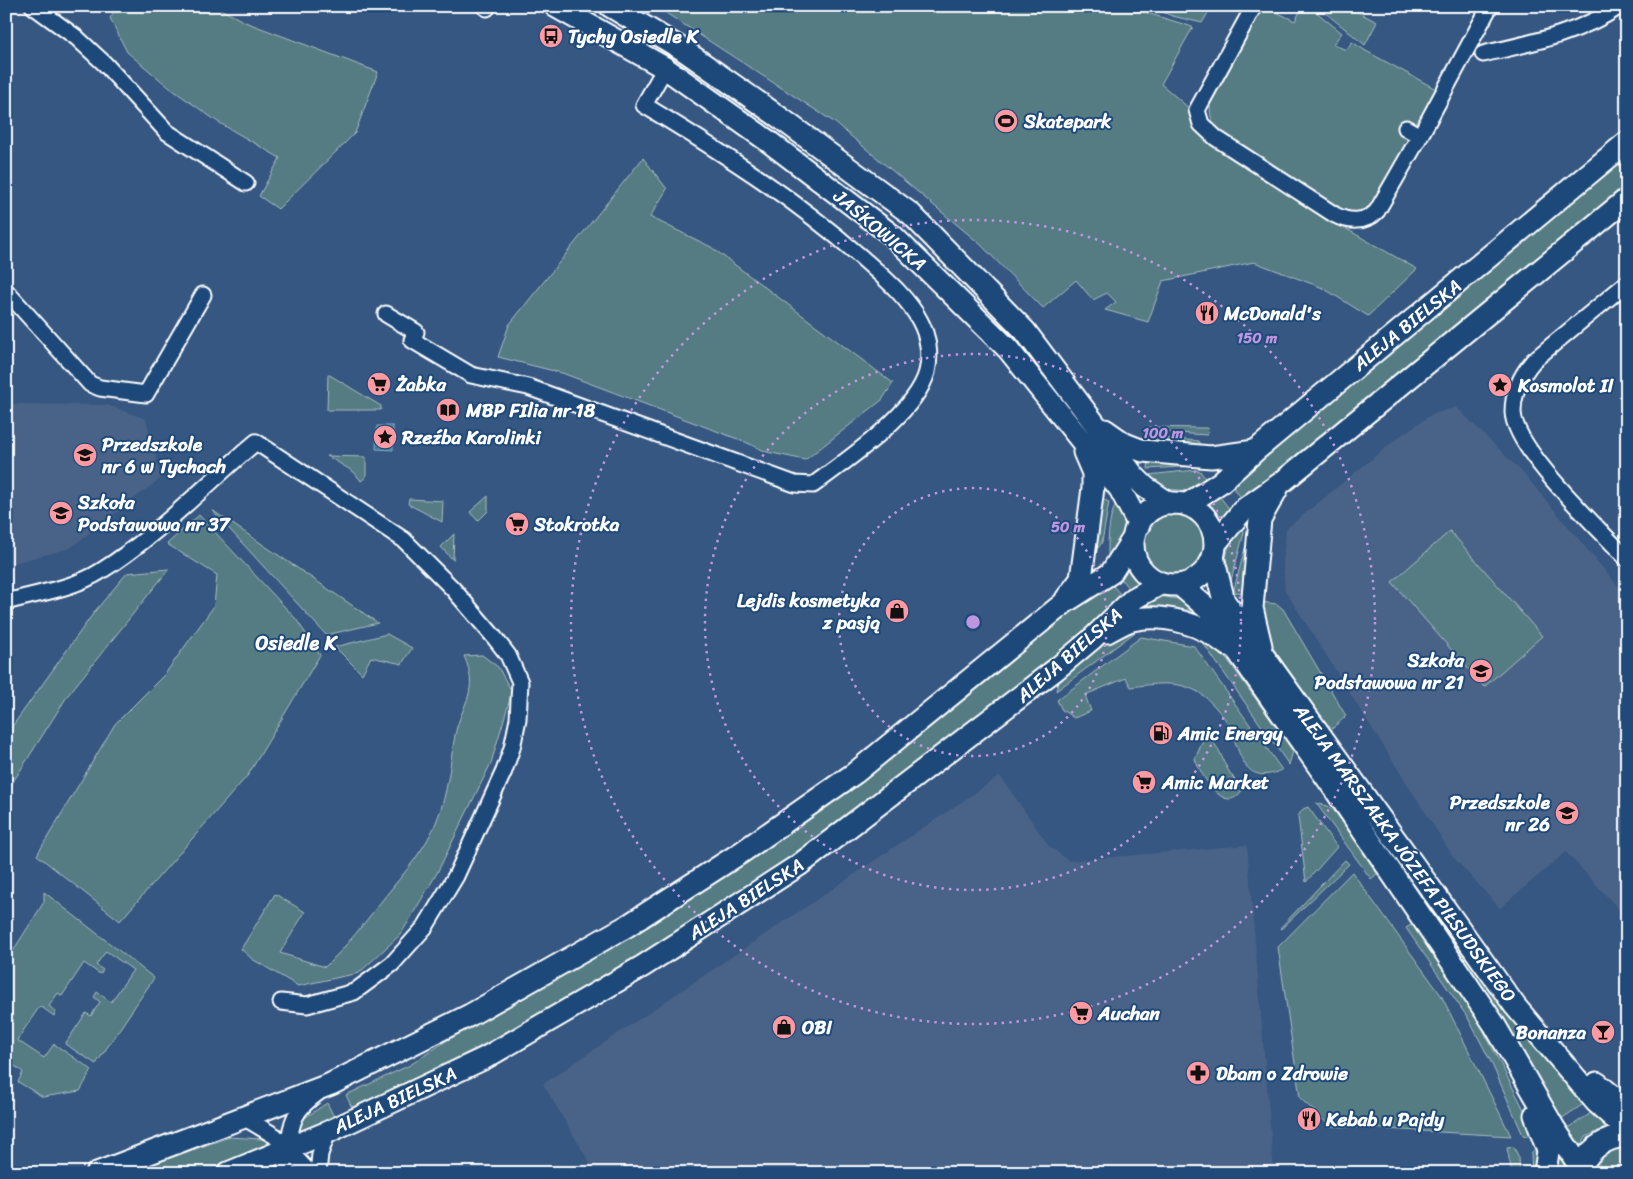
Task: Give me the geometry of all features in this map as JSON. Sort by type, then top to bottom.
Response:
[{"type":"street","points":[[33,6],[77,38],[105,64],[167,132],[246,183]]},
{"type":"street","name":"JAŚKOWICKA","points":[[555,6],[665,68],[768,140],[893,236],[1008,349],[1120,488],[1136,531]]},
{"type":"street","name":"JAŚKOWICKA","points":[[610,6],[677,46],[779,117],[911,214],[1025,331],[1134,476],[1145,487],[1178,505]]},
{"type":"street","points":[[1254,6],[1199,103],[1197,116],[1201,124],[1216,138],[1326,210],[1347,220],[1364,219],[1377,211],[1490,6]]},
{"type":"street","points":[[1483,54],[1571,32],[1604,17],[1620,6]]},
{"type":"street","points":[[386,314],[416,332],[412,340],[470,375],[528,387],[795,484],[813,485],[891,422],[916,395],[927,370],[928,342],[913,310],[876,270],[780,191],[644,105],[677,46]]},
{"type":"street","points":[[1406,128],[1420,136]]},
{"type":"street","name":"ALEJA BIELSKA","points":[[1178,505],[1221,482],[1255,451],[1627,142]]},
{"type":"street","points":[[1214,550],[1213,531],[1207,520],[1198,511],[1178,505],[1157,508],[1146,514],[1136,531],[1137,560],[1143,570],[1171,584],[1200,576],[1214,550],[1244,509],[1281,483],[1627,199]]},
{"type":"street","points":[[1627,283],[1534,360],[1524,371],[1518,384],[1513,412],[1517,430],[1543,468],[1627,559]]},
{"type":"street","points":[[6,291],[90,384],[100,388],[146,394],[203,295]]},
{"type":"street","points":[[1092,421],[1125,444],[1143,452],[1211,457],[1255,451]]},
{"type":"street","points":[[1064,603],[1080,579],[1093,488],[1093,473],[1079,437]]},
{"type":"street","points":[[6,602],[76,583],[100,572],[154,532],[256,442],[404,540],[453,589],[508,655],[520,682],[518,719],[512,748],[456,876],[425,927],[392,964],[354,992],[307,1005],[280,1002]]},
{"type":"street","points":[[1254,657],[1252,608],[1260,519],[1281,483]]},
{"type":"street","name":"ALEJA BIELSKA","points":[[97,1173],[331,1084],[447,1026],[627,926],[742,852],[855,773],[1064,603],[1111,573],[1136,531]]},
{"type":"street","name":"ALEJA MARSZAŁKA JÓZEFA PIŁSUDSKIEGO","points":[[1214,550],[1224,601],[1254,657],[1494,1024],[1580,1170]]},
{"type":"street","name":"ALEJA BIELSKA","points":[[228,1173],[328,1132],[485,1058],[643,966],[799,865],[945,756],[1092,639],[1133,599],[1171,584]]},
{"type":"street","name":"ALEJA MARSZAŁKA JÓZEFA PIŁSUDSKIEGO","points":[[1171,584],[1208,609],[1254,657],[1515,1006],[1596,1102],[1627,1130]]},
{"type":"street","points":[[1092,639],[1131,620],[1163,619],[1197,626],[1254,657]]},
{"type":"street","points":[[1515,1006],[1608,1094],[1627,1108]]},
{"type":"street","points":[[1494,1024],[1543,1134],[1548,1151],[1546,1173]]},
{"type":"street","name":"ALEJA BIELSKA","points":[[288,1149],[289,1130],[299,1111],[308,1100],[331,1084]]},
{"type":"street","points":[[245,1118],[276,1136],[310,1173]]},
{"type":"street","points":[[318,1173],[320,1154],[328,1132]]},
{"type":"street","points":[[1580,1170],[1589,1154],[1601,1143],[1616,1137],[1627,1136]]},
{"type":"street","points":[[286,1173],[288,1149]]},
{"type":"shaded area","name":"Szkoła Podstawowa nr 37","points":[[6,404],[107,405],[146,419],[161,478],[70,548],[6,565]]},
{"type":"shaded area","name":"Szkoła Podstawowa nr 21","points":[[1456,407],[1524,474],[1627,597],[1627,918],[1566,852],[1500,908],[1454,858],[1285,590],[1283,563],[1286,529],[1400,436],[1431,415]]},
{"type":"shaded area","points":[[377,426],[393,426],[393,450],[376,449]]},
{"type":"shaded area","points":[[1000,776],[1049,846],[1069,861],[1247,845],[1274,1173],[596,1173],[543,1084]]},
{"type":"green space","points":[[118,6],[215,6],[245,22],[378,72],[355,133],[278,209],[259,196],[280,158],[218,122],[170,88],[127,52],[110,18]]},
{"type":"green space","points":[[655,6],[1138,6],[1147,13],[1193,27],[1161,84],[1190,109],[1201,135],[1334,222],[1417,269],[1368,316],[1323,288],[1254,262],[1163,281],[1148,322],[1105,310],[1116,302],[1107,293],[1093,300],[1076,280],[1043,308],[980,244],[834,122]]},
{"type":"green space","points":[[1149,6],[1212,6],[1202,23],[1172,16]]},
{"type":"green space","points":[[1264,6],[1295,21],[1303,6],[1309,6],[1342,33],[1333,44],[1346,50],[1352,42],[1436,89],[1379,200],[1362,212],[1347,213],[1341,211],[1222,136],[1214,125],[1211,118],[1210,105]]},
{"type":"green space","points":[[1317,6],[1346,6],[1377,22],[1365,45]]},
{"type":"green space","points":[[1627,155],[1627,185],[1243,500],[1229,482]]},
{"type":"green space","points":[[643,158],[667,189],[650,217],[711,247],[893,383],[882,400],[805,460],[767,452],[743,441],[562,373],[498,357],[509,325]]},
{"type":"green space","points":[[328,374],[381,406],[381,410],[327,410]]},
{"type":"green space","points":[[1147,427],[1208,428],[1207,435],[1146,431]]},
{"type":"green space","points":[[1153,437],[1198,441],[1200,444],[1199,451],[1150,446]]},
{"type":"green space","points":[[327,456],[366,457],[366,477],[361,481],[354,472]]},
{"type":"green space","points":[[1149,458],[1195,466],[1148,469]]},
{"type":"green space","points":[[1200,471],[1209,484],[1192,491],[1162,489],[1148,475]]},
{"type":"green space","points":[[1217,493],[1231,511],[1224,521],[1207,500]]},
{"type":"green space","points":[[488,496],[488,511],[478,521],[470,512]]},
{"type":"green space","points":[[1099,498],[1109,502],[1102,542],[1099,547],[1093,550]]},
{"type":"green space","points":[[409,499],[443,501],[442,522],[408,504]]},
{"type":"green space","points":[[1117,502],[1124,518],[1123,533],[1118,548],[1108,562],[1111,516]]},
{"type":"green space","points":[[212,510],[378,623],[326,635]]},
{"type":"green space","points":[[1175,512],[1193,518],[1201,526],[1207,544],[1201,562],[1193,570],[1175,576],[1157,570],[1149,562],[1143,544],[1149,526],[1157,518]]},
{"type":"green space","points":[[199,515],[296,619],[320,655],[248,775],[120,921],[37,855],[115,724],[165,674],[214,606],[217,575],[167,544]]},
{"type":"green space","points":[[1243,525],[1244,533],[1229,588],[1223,570],[1231,537]]},
{"type":"green space","points":[[1250,530],[1246,593],[1234,592],[1234,589]]},
{"type":"green space","points":[[1450,531],[1542,636],[1484,687],[1392,582]]},
{"type":"green space","points":[[454,534],[453,560],[441,547]]},
{"type":"green space","points":[[1126,566],[1142,586],[1133,594],[1117,574]]},
{"type":"green space","points":[[169,569],[68,695],[6,793],[6,735],[95,611],[127,573]]},
{"type":"green space","points":[[1109,581],[1125,600],[910,770],[784,862],[662,943],[517,1028],[353,1110],[346,1095],[410,1065],[446,1041],[650,926],[772,845],[898,753]]},
{"type":"green space","points":[[1159,596],[1179,599],[1195,611],[1142,605]]},
{"type":"green space","points":[[1260,602],[1277,604],[1283,609],[1346,716],[1331,730],[1266,638]]},
{"type":"green space","points":[[1137,628],[1134,633],[1056,691],[1059,679],[1106,641]]},
{"type":"green space","points":[[387,634],[412,648],[402,664],[371,657],[362,674],[335,647]]},
{"type":"green space","points":[[1141,637],[1194,646],[1282,770],[1268,774],[1257,774],[1249,769],[1238,751],[1225,719],[1201,694],[1190,688],[1174,684],[1131,687],[1126,678],[1085,695],[1091,711],[1074,718],[1062,710],[1057,700]]},
{"type":"green space","points":[[1212,638],[1293,751],[1289,765],[1200,639]]},
{"type":"green space","points":[[1246,652],[1588,1101],[1558,1121],[1486,991]]},
{"type":"green space","points":[[482,655],[498,667],[512,692],[491,763],[437,873],[401,934],[359,973],[298,986],[252,959],[241,949],[275,894],[305,912],[280,953],[325,967],[356,934],[414,861],[432,831],[444,799],[455,735],[470,688],[468,668],[464,656]]},
{"type":"green space","points":[[1205,736],[1218,748],[1227,768],[1242,790],[1235,797],[1228,799],[1221,796],[1214,790],[1198,766],[1195,759]]},
{"type":"green space","points":[[1316,803],[1328,806],[1336,813],[1378,873],[1371,879]]},
{"type":"green space","points":[[1308,807],[1337,847],[1306,882],[1298,816],[1303,809]]},
{"type":"green space","points":[[1345,860],[1349,864],[1281,929],[1280,928]]},
{"type":"green space","points":[[1352,872],[1441,995],[1511,1136],[1330,1126],[1300,1098],[1278,947]]},
{"type":"green space","points":[[44,892],[154,978],[96,1064],[65,1044],[86,1013],[91,1016],[100,1002],[94,997],[97,992],[111,1002],[133,970],[106,951],[96,965],[103,970],[100,974],[84,963],[62,996],[58,993],[49,1006],[56,1012],[54,1016],[40,1006],[17,1040],[44,1058],[54,1044],[92,1070],[80,1091],[43,1097],[18,1082],[23,1072],[6,1060],[6,962],[44,902]]},
{"type":"green space","points":[[1414,923],[1472,1008],[1537,1135],[1534,1138],[1523,1135],[1491,1062],[1468,1018],[1406,928]]},
{"type":"green space","points":[[327,1103],[335,1119],[299,1134],[295,1131],[303,1119]]},
{"type":"green space","points":[[1597,1109],[1610,1125],[1586,1137],[1577,1150],[1564,1131]]},
{"type":"green space","points":[[229,1137],[262,1139],[272,1144],[200,1173],[128,1173]]},
{"type":"green space","points":[[1555,1137],[1567,1160],[1566,1173],[1552,1173]]},
{"type":"green space","points":[[1540,1146],[1537,1173],[1532,1173],[1531,1154]]},
{"type":"green space","points":[[1627,1146],[1627,1173],[1593,1173],[1610,1151]]},
{"type":"green space","points":[[1514,1147],[1519,1158],[1520,1173],[1512,1173],[1507,1148]]},
{"type":"place","name":"Tychy Osiedle K","points":[[551,36]]},
{"type":"place","name":"Skatepark","points":[[1006,121]]},
{"type":"place","name":"McDonald's","points":[[1207,313]]},
{"type":"place","name":"Żabka","points":[[379,384]]},
{"type":"place","name":"Kosmolot II","points":[[1500,385]]},
{"type":"place","name":"MBP FIlia nr 18","points":[[448,410]]},
{"type":"place","name":"Rzeźba Karolinki","points":[[385,437]]},
{"type":"place","name":"Przedszkole nr 6 w Tychach","points":[[85,455]]},
{"type":"place","name":"Szkoła Podstawowa nr 37","points":[[61,513]]},
{"type":"place","name":"Stokrotka","points":[[517,524]]},
{"type":"place","name":"Lejdis kosmetyka z pasją","points":[[897,611]]},
{"type":"place","name":"Szkoła Podstawowa nr 21","points":[[1481,671]]},
{"type":"place","name":"Amic Energy","points":[[1161,733]]},
{"type":"place","name":"Amic Market","points":[[1144,782]]},
{"type":"place","name":"Przedszkole nr 26","points":[[1567,813]]},
{"type":"place","name":"Auchan","points":[[1081,1013]]},
{"type":"place","name":"OBI","points":[[784,1027]]},
{"type":"place","name":"Bonanza","points":[[1603,1032]]},
{"type":"place","name":"Dbam o Zdrowie","points":[[1198,1073]]},
{"type":"place","name":"Kebab u Pajdy","points":[[1309,1119]]},
{"type":"district","name":"Osiedle K","points":[[296,643]]}]
